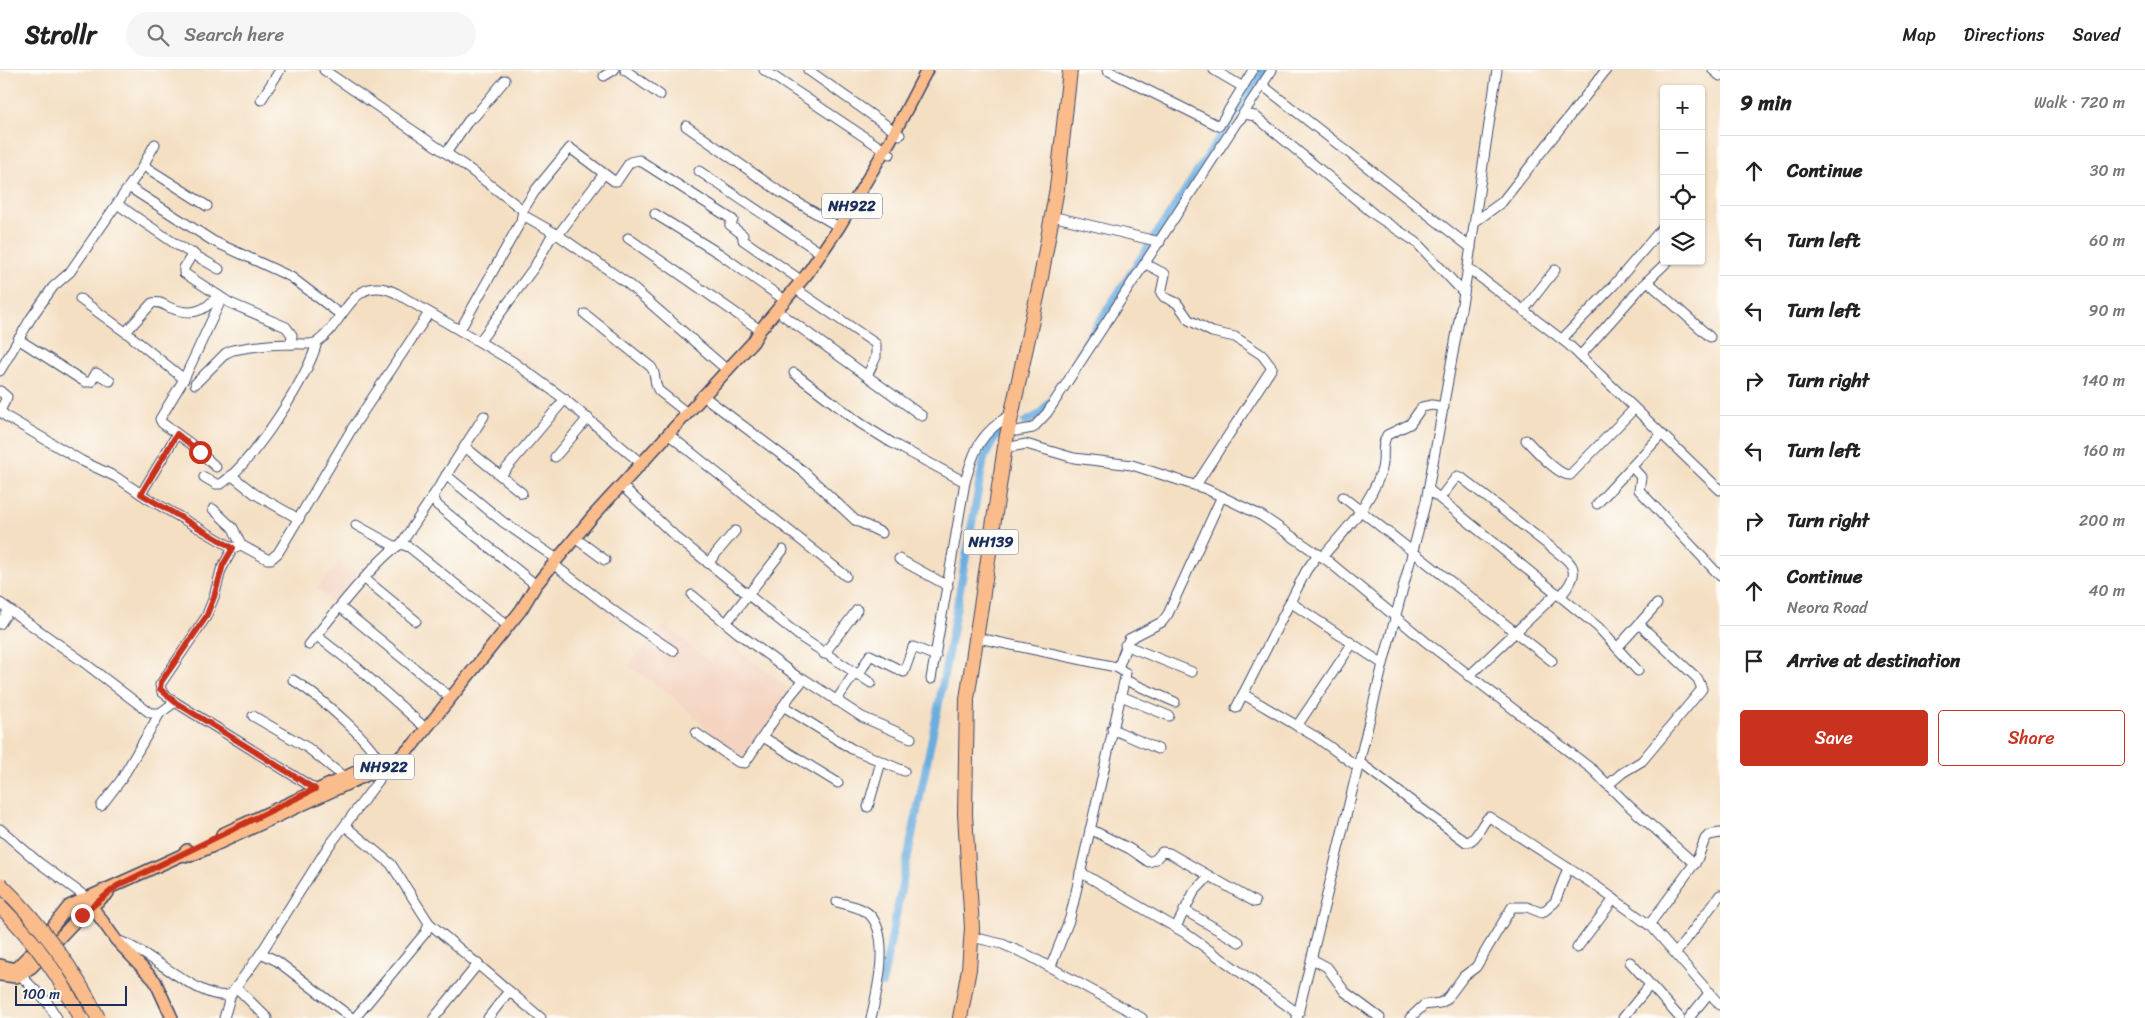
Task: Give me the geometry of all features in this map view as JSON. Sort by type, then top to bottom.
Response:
[{"type":"highway","name":"NH139","points":[[960,1018],[976,938],[965,814],[967,700],[1009,447],[1016,431],[1060,218],[1060,189],[1070,70]]},
{"type":"highway","name":"NH139","points":[[967,1018],[977,969],[973,812],[977,680],[1009,447],[1010,414],[1060,189],[1077,70]]},
{"type":"highway","points":[[0,884],[28,913],[64,958],[80,982],[98,1018]]},
{"type":"highway","points":[[0,906],[28,937],[52,968],[80,1018]]},
{"type":"main road","points":[[898,133],[927,70]]},
{"type":"main road","points":[[753,342],[764,336],[782,315],[844,230],[934,70]]},
{"type":"main road","name":"NH922","points":[[760,330],[801,287],[887,152]]},
{"type":"main road","points":[[753,342],[760,330]]},
{"type":"main road","name":"NH922","points":[[182,855],[190,856],[211,847],[400,757],[413,745],[521,610],[536,585],[575,538],[702,395],[753,342]]},
{"type":"main road","points":[[1,973],[15,970],[37,954],[86,906],[117,886],[182,855],[188,849],[315,789],[380,765],[397,752],[503,622],[516,607],[526,600]]},
{"type":"main road","points":[[1,973],[20,975],[37,954],[69,906],[86,906],[155,981],[172,1018]]},
{"type":"street","points":[[261,100],[280,70]]},
{"type":"street","points":[[324,70],[520,206],[523,213],[627,283],[726,369]]},
{"type":"street","points":[[604,76],[614,70]]},
{"type":"street","points":[[625,70],[660,95]]},
{"type":"street","points":[[764,70],[887,152]]},
{"type":"street","points":[[808,70],[898,133]]},
{"type":"street","points":[[1107,70],[1230,133]]},
{"type":"street","points":[[1214,70],[1243,87]]},
{"type":"street","points":[[1219,126],[1253,70]]},
{"type":"street","points":[[1016,431],[1033,428],[1047,413],[1146,264],[1157,241],[1272,70]]},
{"type":"street","points":[[1080,872],[1176,928],[1298,1016],[1358,765],[1428,489],[1476,221],[1497,70]]},
{"type":"street","points":[[1476,221],[1502,202],[1606,70]]},
{"type":"street","points":[[1714,70],[1720,76]]},
{"type":"street","points":[[446,153],[471,117],[474,117],[505,80]]},
{"type":"street","points":[[1262,84],[1471,248]]},
{"type":"street","points":[[1241,117],[1250,114],[1255,116],[1366,208],[1408,236],[1464,293]]},
{"type":"street","points":[[686,126],[759,178],[839,227]]},
{"type":"street","points":[[0,371],[48,293],[70,272],[144,166],[156,144]]},
{"type":"street","points":[[460,330],[523,213],[547,175],[570,148],[610,180],[617,180],[634,159],[644,162],[733,220],[730,225],[743,235],[743,240],[876,344],[876,357],[867,376]]},
{"type":"street","points":[[144,166],[207,206]]},
{"type":"street","points":[[699,171],[821,254]]},
{"type":"street","points":[[480,342],[535,266],[551,237],[558,235],[604,175]]},
{"type":"street","points":[[129,187],[213,241],[291,276],[340,315]]},
{"type":"street","points":[[117,204],[172,242],[219,268]]},
{"type":"street","points":[[655,214],[734,263],[786,301]]},
{"type":"street","points":[[1060,218],[1157,241]]},
{"type":"street","points":[[1562,339],[1613,286],[1660,231]]},
{"type":"street","points":[[628,238],[760,330]]},
{"type":"street","points":[[193,253],[184,268],[184,273],[220,297],[265,320],[286,327],[292,335],[291,344]]},
{"type":"street","points":[[1146,264],[1165,274],[1161,293],[1177,303],[1189,320],[1212,332],[1235,337],[1262,354],[1272,368],[1196,485]]},
{"type":"street","points":[[1580,356],[1647,281],[1664,265]]},
{"type":"street","points":[[1468,268],[1562,339],[1720,490]]},
{"type":"street","points":[[1524,310],[1555,270]]},
{"type":"street","points":[[1647,281],[1710,337]]},
{"type":"street","points":[[204,477],[219,484],[231,475],[264,437],[306,371],[317,342],[357,296],[378,287],[396,293],[512,360],[588,418],[642,464]]},
{"type":"street","points":[[126,332],[152,303],[162,303],[181,311],[199,311],[220,297]]},
{"type":"street","points":[[216,467],[177,434],[162,424],[160,418],[184,379],[220,297]]},
{"type":"street","points":[[80,299],[126,332],[184,379]]},
{"type":"street","points":[[0,391],[7,397],[1,408],[1,413],[82,461],[116,477],[141,494],[237,546],[271,559],[278,554],[353,428],[429,313]]},
{"type":"street","points":[[585,314],[651,367],[654,371],[656,386],[659,391],[687,413]]},
{"type":"street","points":[[782,315],[922,416]]},
{"type":"street","points":[[18,339],[85,382],[91,382],[96,373],[110,381]]},
{"type":"street","points":[[195,384],[226,353],[233,350],[317,342]]},
{"type":"street","points":[[794,373],[860,423],[892,443],[965,482]]},
{"type":"street","points":[[702,395],[803,471],[855,520],[882,533]]},
{"type":"street","points":[[501,475],[565,400]]},
{"type":"street","points":[[1236,708],[1306,570],[1361,511],[1382,470],[1383,446],[1386,435],[1410,424],[1422,407],[1432,405],[1444,407]]},
{"type":"street","points":[[1526,440],[1558,471],[1570,475],[1634,409]]},
{"type":"street","points":[[931,680],[965,482],[982,439],[995,424],[1010,414]]},
{"type":"street","points":[[309,645],[340,607],[398,546],[433,496],[484,416]]},
{"type":"street","points":[[555,457],[588,418]]},
{"type":"street","points":[[141,494],[177,434]]},
{"type":"street","points":[[668,434],[846,576]]},
{"type":"street","points":[[1597,504],[1661,435]]},
{"type":"street","points":[[1009,447],[1026,444],[1074,458],[1132,465],[1196,485],[1262,516],[1320,555],[1470,676],[1589,766],[1695,864]]},
{"type":"street","points":[[464,447],[522,493]]},
{"type":"street","points":[[1632,467],[1641,477],[1639,490],[1720,576]]},
{"type":"street","points":[[231,475],[255,494],[299,519]]},
{"type":"street","points":[[446,475],[618,614],[673,651]]},
{"type":"street","points":[[1440,498],[1453,479],[1457,476],[1462,478],[1571,563],[1574,573],[1571,582],[1559,594],[1514,632],[1470,676]]},
{"type":"street","points":[[621,485],[676,537],[708,563],[824,654],[871,683]]},
{"type":"street","points":[[1428,489],[1598,627],[1638,671]]},
{"type":"street","points":[[433,496],[437,505],[536,585]]},
{"type":"street","points":[[1118,668],[1125,646],[1134,635],[1162,622],[1168,614],[1222,496]]},
{"type":"street","points":[[1343,497],[1552,661]]},
{"type":"street","points":[[213,508],[233,528],[237,546],[223,565],[206,617],[160,685],[162,692],[315,789]]},
{"type":"street","points":[[356,524],[398,546],[409,547],[503,622]]},
{"type":"street","points":[[708,563],[735,531]]},
{"type":"street","points":[[575,538],[605,560]]},
{"type":"street","points":[[726,623],[783,550]]},
{"type":"street","points":[[900,558],[948,586]]},
{"type":"street","points":[[365,580],[416,621]]},
{"type":"street","points":[[692,595],[803,681],[804,679],[874,724],[911,738]]},
{"type":"street","points":[[1290,602],[1383,664]]},
{"type":"street","points":[[0,603],[82,661],[150,713],[160,713]]},
{"type":"street","points":[[1617,648],[1657,604]]},
{"type":"street","points":[[340,607],[446,694]]},
{"type":"street","points":[[0,624],[9,610]]},
{"type":"street","points":[[824,654],[857,610]]},
{"type":"street","points":[[1608,785],[1626,770],[1642,761],[1702,689],[1698,679],[1638,624]]},
{"type":"street","points":[[316,636],[358,668],[421,724]]},
{"type":"street","points":[[984,639],[1118,668],[1126,673],[1068,923],[1051,966]]},
{"type":"street","points":[[1297,726],[1352,644]]},
{"type":"street","points":[[1125,646],[1192,672]]},
{"type":"street","points":[[836,701],[870,655],[904,672],[913,647],[936,656]]},
{"type":"street","points":[[224,1018],[234,991],[261,953],[308,878],[379,780],[380,765],[335,710],[293,680]]},
{"type":"street","points":[[1125,680],[1175,702]]},
{"type":"street","points":[[696,733],[743,764],[747,762],[783,706],[803,681]]},
{"type":"street","points":[[1244,694],[1358,765],[1466,842],[1473,839],[1485,820],[1490,817],[1614,899],[1649,925],[1676,953],[1720,1005]]},
{"type":"street","points":[[1121,696],[1169,716]]},
{"type":"street","points":[[101,806],[121,780],[160,713],[175,702]]},
{"type":"street","points":[[783,706],[852,749],[904,771]]},
{"type":"street","points":[[253,716],[308,748],[344,777]]},
{"type":"street","points":[[1112,728],[1158,749]]},
{"type":"street","points":[[763,737],[838,784]]},
{"type":"street","points":[[868,807],[880,762]]},
{"type":"street","points":[[345,826],[390,864],[430,923],[541,1018]]},
{"type":"street","points":[[0,829],[86,906]]},
{"type":"street","points":[[1090,829],[1130,849],[1149,862],[1165,851],[1255,902]]},
{"type":"street","points":[[1649,925],[1695,864],[1701,854],[1705,839],[1709,835],[1720,832]]},
{"type":"street","points":[[1410,1018],[1424,1005],[1440,1003],[1446,1000],[1464,976],[1476,967],[1512,907],[1527,907],[1542,913],[1550,908],[1568,868]]},
{"type":"street","points":[[1176,928],[1194,892],[1209,876]]},
{"type":"street","points":[[1676,953],[1720,895]]},
{"type":"street","points":[[1578,948],[1614,899]]},
{"type":"street","points":[[837,902],[865,911],[877,926],[880,959],[878,988],[871,1018]]},
{"type":"street","points":[[1184,910],[1240,942]]},
{"type":"street","points":[[261,953],[277,961],[353,1018],[426,932],[430,923]]},
{"type":"street","points":[[976,938],[1002,944],[1051,966],[1142,1018]]},
{"type":"street","points":[[116,940],[137,947],[204,991],[220,996],[234,991]]},
{"type":"street","points":[[1312,959],[1327,967],[1345,992],[1380,1018]]},
{"type":"street","points":[[1630,962],[1680,1018]]},
{"type":"street","points":[[434,1018],[478,964]]},
{"type":"street","points":[[20,975],[47,1002],[57,1018]]},
{"type":"street","points":[[1624,1018],[1650,985]]},
{"type":"street","points":[[234,991],[266,1018]]},
{"type":"street","points":[[488,1018],[510,991]]},
{"type":"street","points":[[1689,1018],[1710,992]]},
{"type":"shaded area","points":[[340,561],[368,580],[341,609],[317,589]]},
{"type":"shaded area","points":[[666,625],[709,662],[724,640],[794,692],[750,763],[728,749],[669,693],[627,666]]},
{"type":"waterway","points":[[1076,362],[1088,339],[1264,70]]},
{"type":"waterway","points":[[1025,422],[1040,414],[1052,399]]},
{"type":"waterway","points":[[882,984],[939,703],[984,459],[994,439],[1006,429]]},
{"type":"waterway","points":[[49,955],[68,976]]},
{"type":"route","points":[[82,915],[117,886],[182,855],[188,849],[315,789],[229,737],[166,696],[160,689],[161,682],[206,617],[211,607],[223,565],[233,548],[141,494],[177,434],[200,452]]}]
